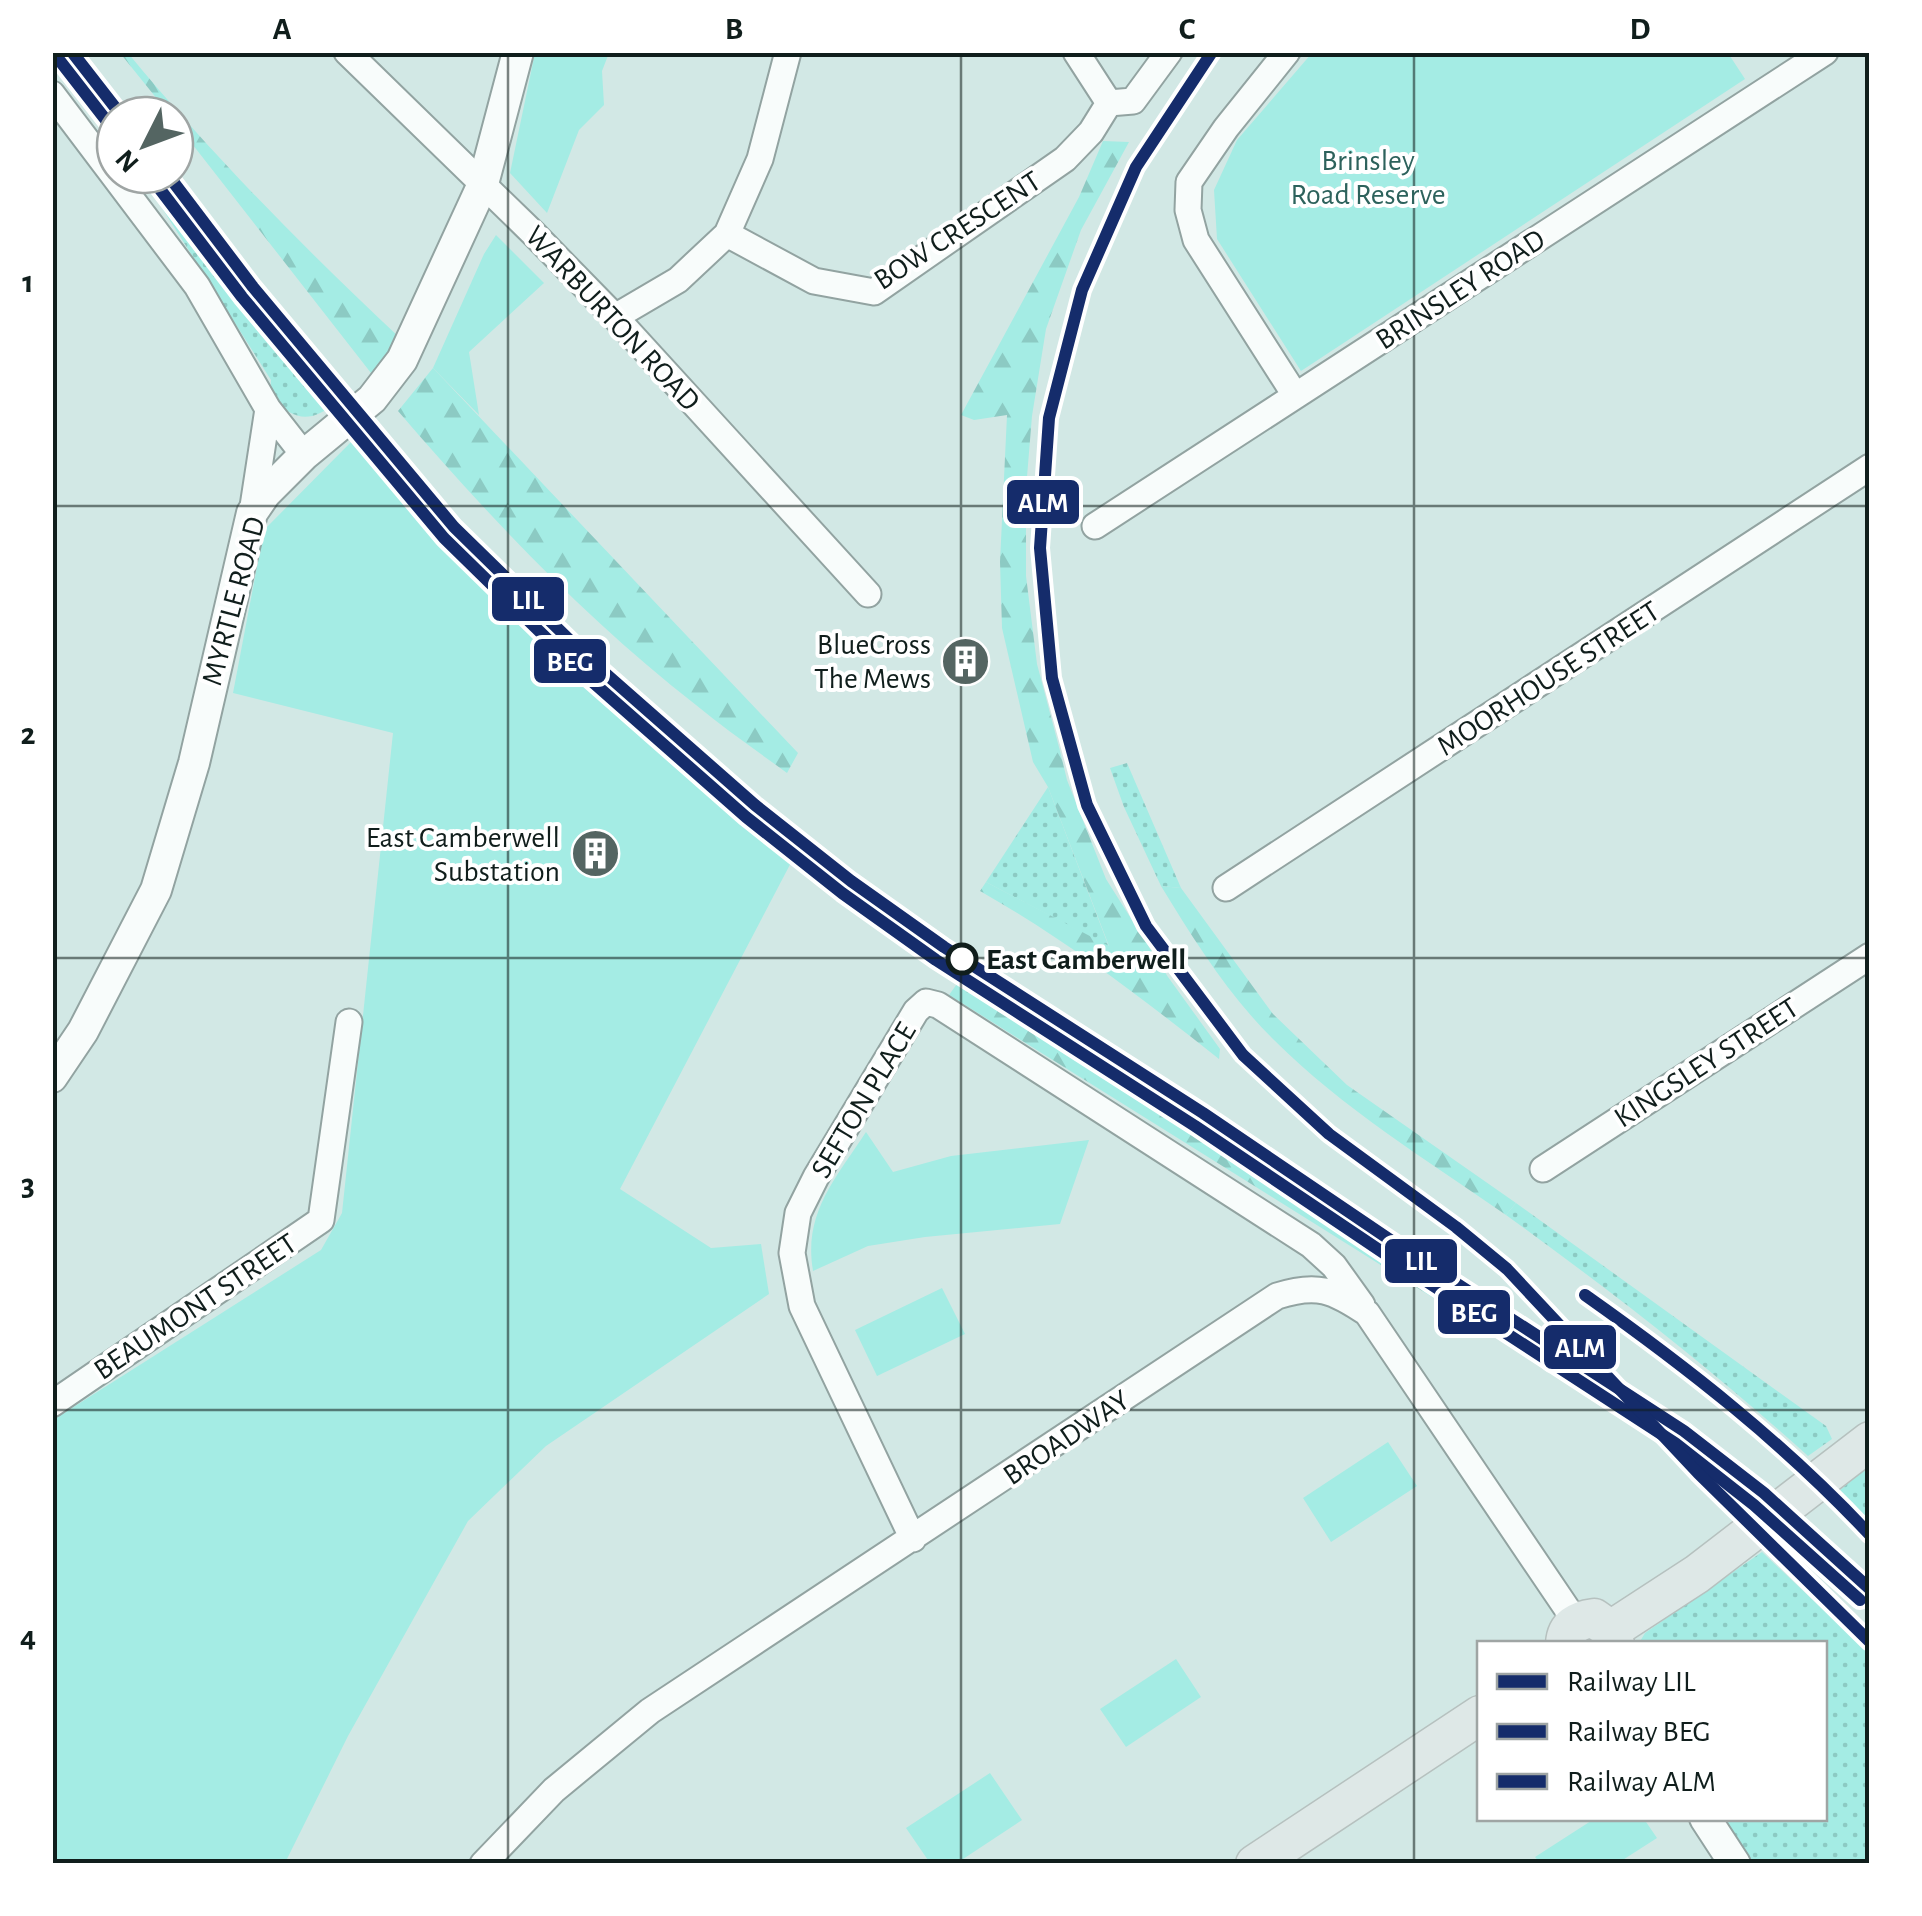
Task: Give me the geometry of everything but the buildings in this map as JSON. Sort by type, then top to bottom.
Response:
[{"type":"main road","points":[[1592,1635],[1697,1574],[1866,1444]]},
{"type":"main road","points":[[1255,1864],[1477,1717]]},
{"type":"street","name":"WARBURTON ROAD","points":[[347,52],[615,317],[868,594]]},
{"type":"street","name":"MYRTLE ROAD","points":[[52,1078],[83,1030],[156,890],[194,763],[252,513],[265,494],[304,456],[372,399],[402,360],[483,184],[518,52]]},
{"type":"street","points":[[615,317],[678,280],[727,234],[760,160],[788,52]]},
{"type":"street","points":[[1076,52],[1108,103],[1133,101],[1169,52]]},
{"type":"street","points":[[1287,52],[1189,182],[1188,210],[1196,240],[1295,395]]},
{"type":"street","name":"BRINSLEY ROAD","points":[[1095,526],[1825,52]]},
{"type":"street","points":[[52,94],[197,286],[268,410],[304,456]]},
{"type":"street","name":"BOW CRESCENT","points":[[727,234],[814,281],[874,292],[1065,160],[1092,132],[1108,103]]},
{"type":"street","points":[[252,513],[268,410]]},
{"type":"street","name":"MOORHOUSE STREET","points":[[1226,888],[1870,467]]},
{"type":"street","name":"KINGSLEY STREET","points":[[1543,1169],[1870,956]]},
{"type":"street","name":"SEFTON PLACE","points":[[912,1538],[802,1306],[792,1253],[798,1213],[816,1177],[916,1011],[926,1002],[938,1005],[1311,1245],[1334,1266],[1367,1314]]},
{"type":"street","name":"BEAUMONT STREET","points":[[52,1404],[321,1220],[349,1022]]},
{"type":"street","name":"BROADWAY","points":[[483,1864],[554,1790],[650,1710],[1278,1296],[1303,1288],[1328,1292],[1367,1314],[1592,1635]]},
{"type":"street","points":[[1707,1821],[1735,1864]]},
{"type":"green space","points":[[53,52],[65,53],[97,95],[95,114],[53,58]]},
{"type":"green space","points":[[120,53],[128,53],[164,95],[154,95]]},
{"type":"green space","points":[[535,53],[609,53],[602,71],[604,105],[579,130],[547,213],[510,173]]},
{"type":"green space","name":"Brinsley Road Reserve","points":[[1312,53],[1728,53],[1745,79],[1301,371],[1217,239],[1214,190],[1237,140]]},
{"type":"green space","points":[[195,130],[259,200],[400,338],[380,368],[371,373],[195,148]]},
{"type":"green space","points":[[1103,141],[1129,142],[1081,230],[1046,329],[1032,416],[1026,489],[1026,576],[1037,664],[1067,780],[1106,879],[1168,977],[1220,1049],[1219,1059],[1103,970],[980,891],[986,882],[1109,946],[1048,787],[1033,762],[1002,628],[1000,562],[1007,415],[974,420],[961,415],[1079,197]]},
{"type":"green space","points":[[154,195],[175,195],[338,402],[319,414],[296,415],[270,397],[271,380]]},
{"type":"green space","points":[[496,235],[544,283],[469,352],[479,415],[433,368]]},
{"type":"green space","points":[[433,368],[798,753],[787,773],[707,714],[616,638],[540,565],[432,450],[398,411]]},
{"type":"green space","points":[[356,437],[383,457],[444,526],[599,682],[795,855],[620,1189],[711,1248],[761,1244],[769,1294],[546,1446],[468,1521],[348,1736],[285,1863],[53,1863],[53,1420],[321,1250],[342,1213],[393,733],[233,693],[264,530]]},
{"type":"green space","points":[[1127,763],[1181,888],[1161,886],[1124,807],[1110,768]]},
{"type":"green space","points":[[1048,787],[1109,947],[986,882]]},
{"type":"green space","points":[[1161,886],[1181,888],[1273,1014],[1347,1085],[1516,1203],[1506,1215],[1356,1111],[1300,1065],[1227,986]]},
{"type":"green space","points":[[959,981],[1168,1114],[1173,1108],[1317,1206],[1553,1351],[1594,1383],[1603,1404],[949,995]]},
{"type":"green space","points":[[866,1132],[893,1172],[951,1156],[1089,1140],[1060,1224],[868,1246],[813,1271],[811,1250],[817,1214],[833,1181]]},
{"type":"green space","points":[[1516,1203],[1826,1426],[1832,1439],[1808,1456],[1660,1331],[1506,1215]]},
{"type":"green space","points":[[942,1288],[965,1334],[877,1376],[855,1330]]},
{"type":"green space","points":[[1388,1442],[1417,1486],[1331,1542],[1303,1498]]},
{"type":"green space","points":[[1869,1466],[1869,1521],[1840,1490]]},
{"type":"green space","points":[[1762,1552],[1869,1653],[1869,1863],[1754,1863],[1725,1821],[1827,1821],[1827,1641],[1640,1641],[1645,1633]]},
{"type":"green space","points":[[1176,1659],[1201,1697],[1126,1747],[1100,1709]]},
{"type":"green space","points":[[990,1773],[1022,1820],[957,1863],[930,1863],[906,1828]]},
{"type":"green space","points":[[1591,1821],[1645,1821],[1657,1838],[1618,1863],[1540,1863],[1535,1857]]},
{"type":"rail line","name":"LIL","points":[[72,52],[105,95]]},
{"type":"rail line","name":"ALM","points":[[1212,52],[1136,167],[1082,290],[1049,418],[1040,548],[1052,678],[1087,805],[1146,926],[1243,1055],[1329,1134],[1507,1269],[1698,1473],[1870,1642]]},
{"type":"rail line","name":"BEG","points":[[60,61],[95,106]]},
{"type":"rail line","name":"BEG","points":[[164,195],[242,297],[444,538],[579,670],[746,817],[936,960],[1675,1443],[1754,1505],[1860,1600]]},
{"type":"rail line","name":"LIL","points":[[183,195],[253,287],[454,527],[589,659],[755,805],[851,881],[944,947],[1684,1431],[1764,1493],[1870,1589]]},
{"type":"rail line","name":"ALM","points":[[1585,1295],[1734,1408],[1804,1469],[1870,1535]]},
{"type":"place","name":"BlueCross The Mews","points":[[966,661]]},
{"type":"place","name":"East Camberwell Substation","points":[[595,854]]},
{"type":"place","name":"East Camberwell","points":[[962,959]]}]
